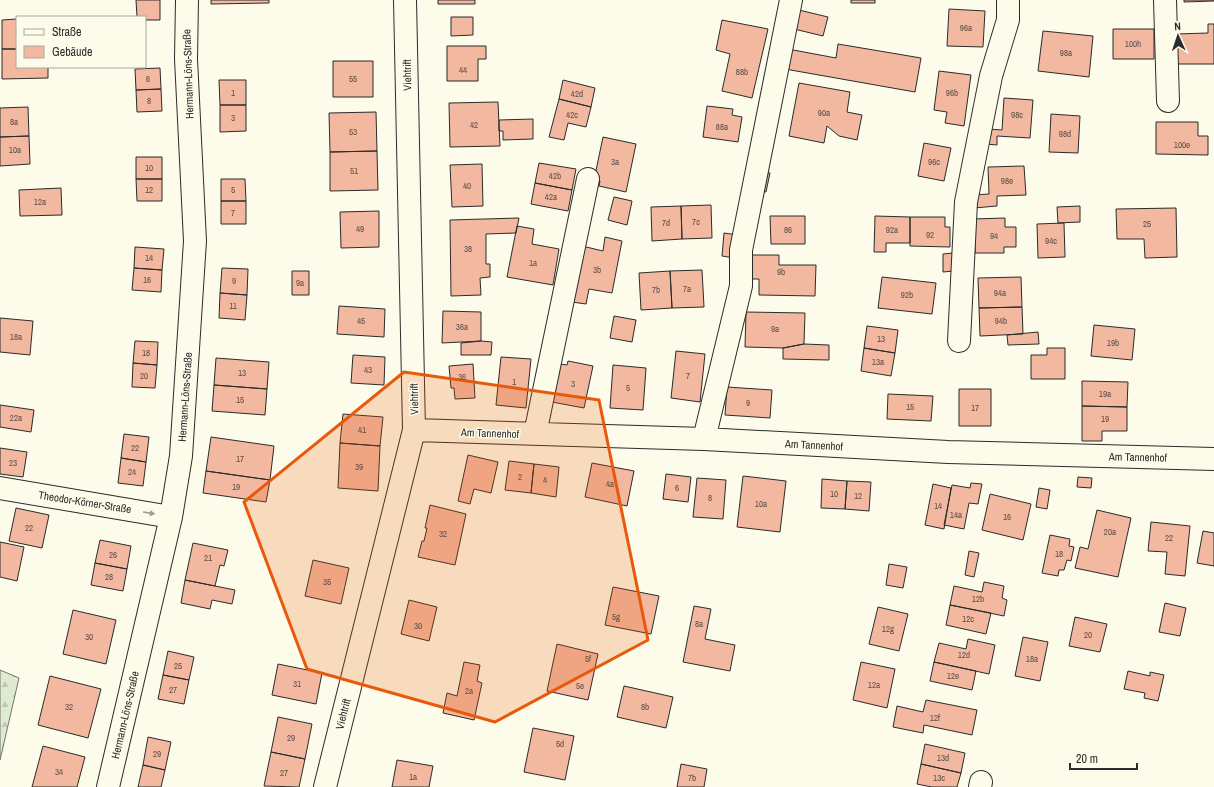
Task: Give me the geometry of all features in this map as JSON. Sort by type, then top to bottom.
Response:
[{"type":"street","name":"Hermann-Löns-Straße","points":[[108,787],[171,517],[181,456],[195,241],[186,59],[187,0]]},
{"type":"street","name":"Viehtrift","points":[[325,787],[414,430],[405,0]]},
{"type":"street","points":[[704,439],[741,286],[740,250],[791,0]]},
{"type":"street","points":[[959,341],[966,202],[991,76],[1008,20],[1008,0]]},
{"type":"street","points":[[1165,0],[1168,100]]},
{"type":"street","points":[[535,434],[588,179]]},
{"type":"street","name":"Am Tannenhof","points":[[414,430],[704,439],[948,452],[1214,459]]},
{"type":"street","name":"Theodor-Körner-Straße","points":[[0,488],[171,517]]},
{"type":"highlighted area","points":[[404,372],[599,400],[648,640],[495,722],[307,669],[244,502]]},
{"type":"green space","points":[[0,670],[19,678],[0,760]]},
{"type":"building","points":[[136,0],[160,0],[160,20],[146,20],[146,16],[137,16]]},
{"type":"building","points":[[211,0],[269,0],[269,3],[211,4]]},
{"type":"building","points":[[438,0],[475,0],[475,4],[438,4]]},
{"type":"building","points":[[851,0],[875,0],[875,3],[851,3]]},
{"type":"building","points":[[1184,0],[1214,0],[1214,1],[1184,2]]},
{"type":"building","points":[[949,9],[985,11],[983,47],[947,46]]},
{"type":"building","points":[[799,10],[828,17],[823,36],[794,29]]},
{"type":"building","points":[[451,17],[473,17],[473,35],[451,36]]},
{"type":"building","points":[[16,19],[16,49],[2,49],[2,20]]},
{"type":"building","points":[[722,20],[768,29],[752,98],[722,91],[730,54],[716,50]]},
{"type":"building","points":[[1208,24],[1214,24],[1214,64],[1177,64],[1176,34],[1208,33]]},
{"type":"building","points":[[1113,29],[1154,29],[1154,59],[1113,59]]},
{"type":"building","points":[[1043,31],[1093,36],[1089,77],[1038,71]]},
{"type":"building","points":[[838,44],[921,58],[915,92],[785,69],[788,49],[836,58]]},
{"type":"building","points":[[447,46],[486,46],[486,59],[478,59],[478,81],[447,81]]},
{"type":"building","points":[[2,49],[16,49],[16,68],[48,68],[48,78],[2,79]]},
{"type":"building","points":[[333,61],[373,61],[373,97],[333,97]]},
{"type":"building","points":[[160,68],[161,89],[136,90],[135,69]]},
{"type":"building","points":[[939,71],[971,75],[964,126],[945,123],[947,112],[934,110]]},
{"type":"building","points":[[219,80],[246,80],[246,105],[220,105]]},
{"type":"building","points":[[563,80],[595,88],[591,107],[559,99]]},
{"type":"building","points":[[799,83],[850,92],[847,112],[862,115],[857,140],[839,136],[827,126],[824,143],[789,136]]},
{"type":"building","points":[[161,89],[162,111],[137,112],[136,90]]},
{"type":"building","points":[[1004,98],[1033,100],[1030,138],[997,136],[997,145],[986,144],[988,129],[1002,130]]},
{"type":"building","points":[[559,99],[591,107],[586,127],[568,123],[564,140],[549,137]]},
{"type":"building","points":[[498,102],[500,146],[450,147],[449,103]]},
{"type":"building","points":[[220,105],[246,105],[246,131],[220,132]]},
{"type":"building","points":[[707,106],[733,109],[732,115],[742,117],[738,142],[703,137]]},
{"type":"building","points":[[28,107],[29,136],[0,137],[0,108]]},
{"type":"building","points":[[376,112],[377,151],[330,152],[329,113]]},
{"type":"building","points":[[1051,114],[1080,116],[1078,153],[1049,152]]},
{"type":"building","points":[[533,119],[533,139],[503,140],[503,131],[499,131],[499,120]]},
{"type":"building","points":[[1156,122],[1198,122],[1198,136],[1208,136],[1208,155],[1156,154]]},
{"type":"building","points":[[29,136],[30,164],[0,166],[0,137]]},
{"type":"building","points":[[603,137],[636,144],[626,192],[599,186],[600,181],[594,180]]},
{"type":"building","points":[[924,143],[951,148],[944,181],[918,176]]},
{"type":"building","points":[[377,151],[378,190],[330,191],[330,152]]},
{"type":"building","points":[[136,157],[162,157],[162,179],[136,179]]},
{"type":"building","points":[[539,163],[576,169],[572,190],[535,183]]},
{"type":"building","points":[[482,164],[483,206],[452,207],[450,165]]},
{"type":"building","points":[[1024,166],[1026,195],[997,196],[997,206],[974,208],[973,195],[989,194],[988,167]]},
{"type":"building","points":[[761,172],[770,173],[766,192],[757,190]]},
{"type":"building","points":[[136,179],[162,179],[162,201],[137,201]]},
{"type":"building","points":[[221,179],[245,179],[246,201],[221,201]]},
{"type":"building","points":[[535,183],[572,190],[568,211],[531,204]]},
{"type":"building","points":[[61,188],[62,215],[20,216],[19,190]]},
{"type":"building","points":[[614,197],[632,201],[627,225],[608,220]]},
{"type":"building","points":[[221,201],[246,201],[246,224],[221,224]]},
{"type":"building","points":[[711,205],[712,238],[682,239],[681,206]]},
{"type":"building","points":[[681,206],[682,239],[652,241],[651,207]]},
{"type":"building","points":[[1080,206],[1080,222],[1058,223],[1057,207]]},
{"type":"building","points":[[1176,208],[1177,257],[1145,258],[1144,239],[1117,239],[1116,209]]},
{"type":"building","points":[[379,211],[379,247],[341,248],[340,212]]},
{"type":"building","points":[[770,216],[805,216],[805,244],[771,244]]},
{"type":"building","points":[[875,216],[910,217],[910,243],[886,243],[886,252],[874,252]]},
{"type":"building","points":[[910,217],[945,217],[945,227],[950,227],[950,247],[910,246]]},
{"type":"building","points":[[519,218],[516,233],[486,234],[486,264],[490,264],[490,277],[480,278],[481,295],[451,296],[450,220]]},
{"type":"building","points":[[1005,218],[1005,227],[1016,227],[1016,247],[1004,247],[1004,253],[975,253],[975,246],[972,246],[972,219]]},
{"type":"building","points":[[1064,223],[1065,257],[1038,258],[1037,224]]},
{"type":"building","points":[[517,226],[534,229],[532,244],[559,249],[553,285],[507,277]]},
{"type":"building","points":[[724,233],[738,235],[734,258],[722,256]]},
{"type":"building","points":[[605,237],[622,241],[612,293],[589,289],[586,304],[572,302],[582,246],[603,251]]},
{"type":"building","points":[[135,247],[164,249],[162,270],[134,268]]},
{"type":"building","points":[[953,253],[954,271],[943,272],[943,254]]},
{"type":"building","points":[[746,255],[779,255],[779,265],[816,265],[815,296],[759,295],[759,279],[746,279]]},
{"type":"building","points":[[134,268],[162,270],[161,292],[132,290]]},
{"type":"building","points":[[222,268],[248,269],[247,295],[220,293]]},
{"type":"building","points":[[702,270],[704,307],[672,308],[670,271]]},
{"type":"building","points":[[292,271],[309,271],[309,295],[292,295]]},
{"type":"building","points":[[670,271],[672,308],[641,310],[639,273]]},
{"type":"building","points":[[882,277],[936,283],[932,314],[878,308]]},
{"type":"building","points":[[1021,277],[1022,307],[979,308],[978,278]]},
{"type":"building","points":[[220,293],[247,295],[245,320],[219,318]]},
{"type":"building","points":[[339,306],[385,309],[384,337],[337,334]]},
{"type":"building","points":[[1022,307],[1023,334],[980,336],[979,308]]},
{"type":"building","points":[[443,311],[481,312],[481,341],[442,343]]},
{"type":"building","points":[[746,312],[805,313],[804,344],[783,348],[745,347]]},
{"type":"building","points":[[614,316],[636,320],[632,342],[610,338]]},
{"type":"building","points":[[0,318],[33,321],[30,355],[0,352]]},
{"type":"building","points":[[1094,325],[1135,329],[1132,360],[1091,356]]},
{"type":"building","points":[[867,326],[898,330],[895,353],[864,348]]},
{"type":"building","points":[[1038,332],[1039,344],[1008,345],[1007,335]]},
{"type":"building","points":[[135,341],[158,342],[157,365],[133,363]]},
{"type":"building","points":[[481,341],[492,342],[491,355],[461,355],[461,343]]},
{"type":"building","points":[[804,344],[829,345],[829,360],[783,359],[783,348]]},
{"type":"building","points":[[864,348],[895,353],[891,376],[861,371]]},
{"type":"building","points":[[1047,348],[1065,348],[1065,379],[1031,379],[1031,355],[1047,355]]},
{"type":"building","points":[[676,351],[705,354],[700,402],[671,398]]},
{"type":"building","points":[[353,355],[385,357],[384,385],[351,383]]},
{"type":"building","points":[[501,357],[531,359],[526,408],[496,405]]},
{"type":"building","points":[[216,358],[269,362],[267,389],[214,385]]},
{"type":"building","points":[[568,361],[593,366],[584,408],[552,402],[560,364],[567,365]]},
{"type":"building","points":[[133,363],[157,365],[155,388],[132,387]]},
{"type":"building","points":[[473,364],[475,398],[455,399],[454,388],[451,388],[449,366]]},
{"type":"building","points":[[613,365],[646,368],[643,410],[610,408]]},
{"type":"building","points":[[1082,381],[1128,382],[1127,407],[1082,406]]},
{"type":"building","points":[[214,385],[267,389],[265,415],[212,411]]},
{"type":"building","points":[[727,387],[772,390],[770,418],[725,415]]},
{"type":"building","points":[[959,389],[991,389],[991,426],[959,426]]},
{"type":"building","points":[[888,394],[933,396],[931,421],[887,419]]},
{"type":"building","points":[[0,405],[34,410],[31,432],[0,427]]},
{"type":"building","points":[[1082,406],[1127,407],[1127,431],[1102,431],[1102,441],[1082,441]]},
{"type":"building","points":[[343,414],[383,417],[380,446],[340,443]]},
{"type":"building","points":[[124,434],[149,437],[146,462],[121,458]]},
{"type":"building","points":[[211,437],[274,446],[270,480],[206,471]]},
{"type":"building","points":[[340,443],[380,446],[378,491],[338,488]]},
{"type":"building","points":[[0,448],[27,452],[23,477],[0,474]]},
{"type":"building","points":[[468,455],[498,462],[491,493],[474,489],[470,504],[458,501]]},
{"type":"building","points":[[121,458],[146,462],[143,486],[118,483]]},
{"type":"building","points":[[509,461],[534,464],[531,493],[505,490]]},
{"type":"building","points":[[592,463],[634,471],[627,506],[585,497]]},
{"type":"building","points":[[534,464],[559,467],[556,497],[531,493]]},
{"type":"building","points":[[206,471],[270,480],[266,502],[203,493]]},
{"type":"building","points":[[666,474],[691,477],[688,502],[663,499]]},
{"type":"building","points":[[743,476],[786,481],[780,532],[737,527]]},
{"type":"building","points":[[1078,477],[1092,478],[1091,488],[1077,487]]},
{"type":"building","points":[[697,478],[726,480],[723,519],[693,517]]},
{"type":"building","points":[[822,479],[847,481],[845,509],[821,508]]},
{"type":"building","points":[[847,481],[871,482],[869,511],[845,509]]},
{"type":"building","points":[[971,483],[982,484],[978,504],[969,503],[964,529],[944,525],[952,485],[970,488]]},
{"type":"building","points":[[933,484],[951,488],[944,529],[925,525]]},
{"type":"building","points":[[1039,488],[1050,490],[1047,509],[1036,507]]},
{"type":"building","points":[[990,494],[1031,504],[1023,540],[982,530]]},
{"type":"building","points":[[430,505],[466,514],[455,565],[418,557],[427,528],[425,528]]},
{"type":"building","points":[[16,508],[49,515],[42,548],[9,541]]},
{"type":"building","points":[[1097,510],[1131,518],[1118,577],[1075,568],[1080,547],[1088,549]]},
{"type":"building","points":[[1151,522],[1190,526],[1185,576],[1165,574],[1167,552],[1148,551]]},
{"type":"building","points":[[1203,531],[1214,533],[1214,566],[1197,563]]},
{"type":"building","points":[[1050,535],[1070,539],[1069,546],[1074,547],[1071,561],[1067,560],[1064,570],[1059,570],[1058,576],[1042,573]]},
{"type":"building","points":[[100,540],[131,546],[127,569],[95,563]]},
{"type":"building","points":[[0,542],[24,547],[17,581],[0,577]]},
{"type":"building","points":[[193,543],[228,550],[224,566],[220,565],[215,586],[185,580]]},
{"type":"building","points":[[969,551],[979,553],[974,577],[965,575]]},
{"type":"building","points":[[313,560],[349,568],[341,604],[305,596]]},
{"type":"building","points":[[95,563],[127,569],[123,591],[91,585]]},
{"type":"building","points":[[889,564],[907,567],[903,588],[886,585]]},
{"type":"building","points":[[185,580],[235,590],[232,604],[212,600],[210,609],[181,603]]},
{"type":"building","points":[[984,582],[1004,586],[1002,598],[1007,600],[1004,616],[950,605],[954,586],[982,592]]},
{"type":"building","points":[[613,587],[659,596],[651,634],[605,625]]},
{"type":"building","points":[[409,600],[437,607],[429,641],[401,634]]},
{"type":"building","points":[[1165,603],[1186,608],[1180,636],[1159,632]]},
{"type":"building","points":[[950,605],[991,613],[986,634],[946,625]]},
{"type":"building","points":[[694,606],[711,609],[705,639],[735,645],[730,671],[683,662]]},
{"type":"building","points":[[878,607],[908,614],[899,651],[869,644]]},
{"type":"building","points":[[73,610],[116,620],[106,664],[63,654]]},
{"type":"building","points":[[1075,617],[1107,624],[1100,652],[1069,646]]},
{"type":"building","points":[[1023,637],[1048,642],[1040,681],[1015,676]]},
{"type":"building","points":[[968,639],[995,645],[989,674],[934,662],[939,643],[966,649]]},
{"type":"building","points":[[557,644],[598,654],[588,700],[547,691]]},
{"type":"building","points":[[168,651],[194,657],[189,680],[163,675]]},
{"type":"building","points":[[464,662],[480,665],[477,681],[482,683],[474,720],[443,713],[447,693],[457,696]]},
{"type":"building","points":[[861,662],[895,669],[887,708],[853,700]]},
{"type":"building","points":[[934,662],[976,671],[972,690],[930,681]]},
{"type":"building","points":[[278,664],[322,673],[316,704],[272,695]]},
{"type":"building","points":[[1128,671],[1150,676],[1150,672],[1164,675],[1158,701],[1144,698],[1145,693],[1124,689]]},
{"type":"building","points":[[163,675],[189,680],[184,704],[158,699]]},
{"type":"building","points":[[50,676],[101,689],[88,738],[38,725]]},
{"type":"building","points":[[624,686],[673,697],[666,728],[617,717]]},
{"type":"building","points":[[926,700],[977,710],[972,735],[924,725],[923,733],[893,727],[897,706],[923,712]]},
{"type":"building","points":[[278,717],[312,724],[305,759],[271,752]]},
{"type":"building","points":[[533,728],[574,736],[565,780],[524,772]]},
{"type":"building","points":[[148,737],[171,742],[165,770],[143,765]]},
{"type":"building","points":[[925,744],[965,753],[961,773],[921,764]]},
{"type":"building","points":[[43,746],[85,757],[77,787],[32,787]]},
{"type":"building","points":[[271,752],[305,759],[299,787],[264,786]]},
{"type":"building","points":[[397,760],[433,766],[429,787],[392,787]]},
{"type":"building","points":[[681,764],[707,769],[704,787],[677,787]]},
{"type":"building","points":[[921,764],[961,773],[957,787],[932,787],[917,784]]},
{"type":"building","points":[[143,765],[165,770],[161,787],[138,787]]}]
